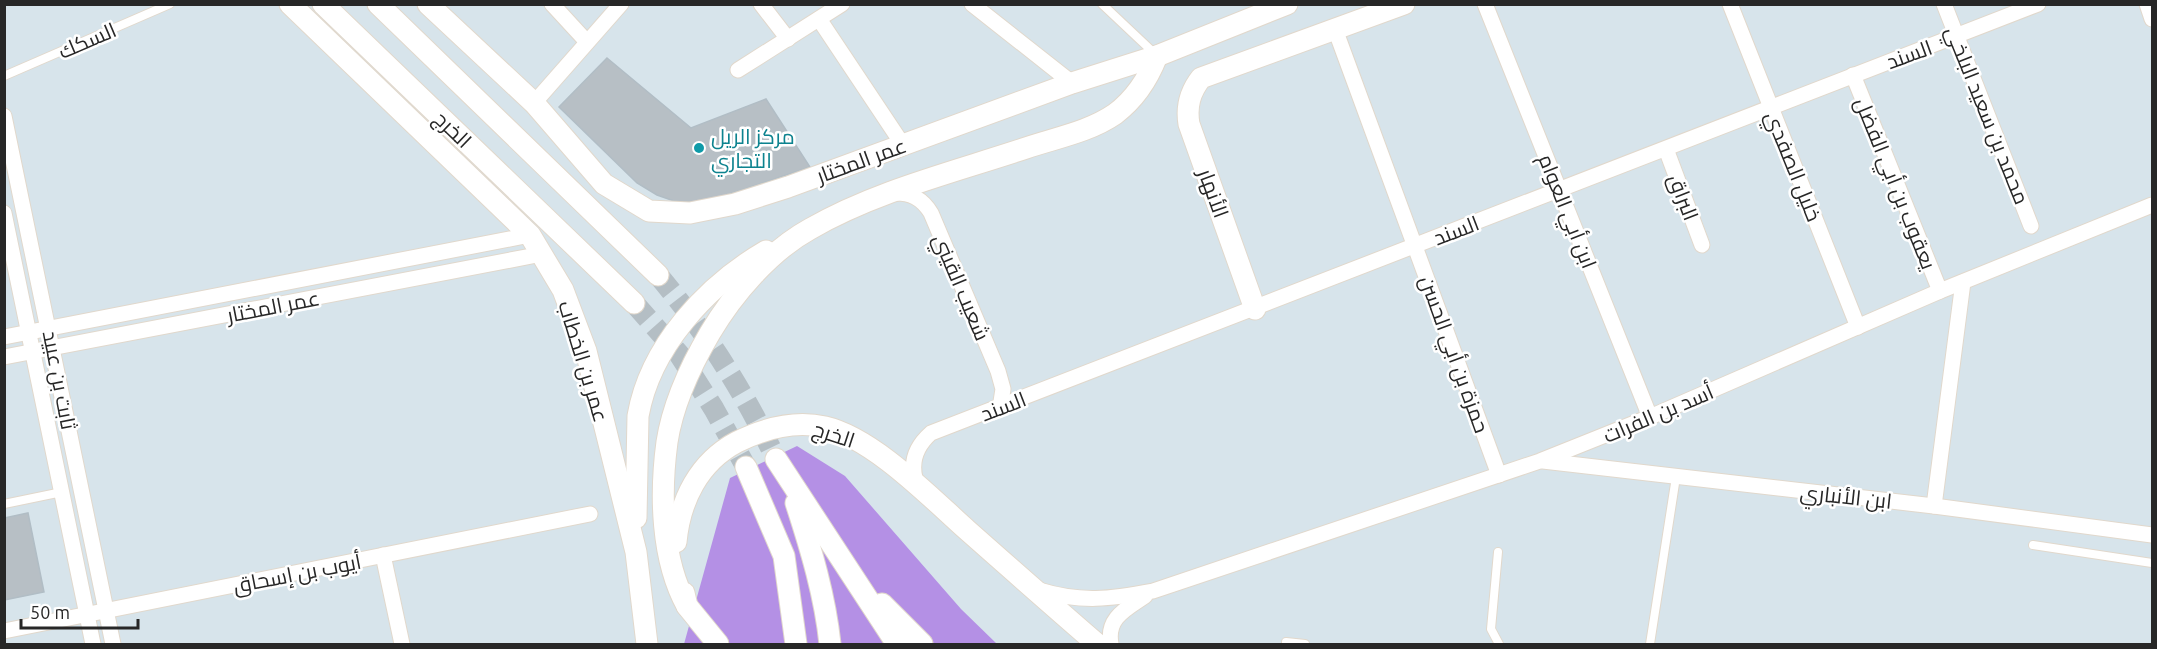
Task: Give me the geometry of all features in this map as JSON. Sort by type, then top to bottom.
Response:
[{"type":"street","name":"عمر بن الخطاب","points":[[290,4],[530,235],[563,290],[585,351],[636,552],[647,645]]},
{"type":"street","name":"الخرج","points":[[323,4],[634,303]]},
{"type":"street","name":"الخرج","points":[[378,4],[658,274]]},
{"type":"street","name":"عمر المختار","points":[[428,4],[534,102],[604,184],[649,211],[690,213],[735,204],[1072,83],[1157,56],[1277,6]]},
{"type":"street","points":[[552,4],[587,42]]},
{"type":"street","points":[[534,102],[621,4]]},
{"type":"street","points":[[761,4],[788,39]]},
{"type":"street","points":[[738,70],[842,4]]},
{"type":"street","points":[[972,4],[1072,83]]},
{"type":"street","points":[[1335,29],[1404,4]]},
{"type":"street","name":"ابن أبي العوام","points":[[1485,4],[1650,417]]},
{"type":"street","name":"خليل الصفدي","points":[[1730,4],[1858,327]]},
{"type":"street","name":"محمد بن سعيد البلخي","points":[[1944,4],[2031,226]]},
{"type":"street","name":"السند","points":[[918,487],[913,464],[924,440],[931,433],[2038,4]]},
{"type":"street","points":[[2147,4],[2152,19]]},
{"type":"street","points":[[819,19],[903,145]]},
{"type":"street","name":"الأنهار","points":[[1255,309],[1189,124],[1190,95],[1201,78],[1335,29]]},
{"type":"street","name":"حمزة بن أبي الحسن","points":[[1335,29],[1417,246],[1499,476]]},
{"type":"street","points":[[636,552],[638,416],[641,399],[653,367],[682,325],[716,289],[760,255],[809,229],[889,193],[1103,121],[1136,94],[1157,56]]},
{"type":"street","name":"يعقوب بن أبي الفضل","points":[[1853,75],[1940,291]]},
{"type":"street","name":"ثابت بن عبيد","points":[[4,116],[112,645]]},
{"type":"street","name":"البراق","points":[[1666,149],[1702,245]]},
{"type":"street","name":"شعيب القيني","points":[[889,193],[911,195],[923,203],[931,213],[998,371],[1003,389],[1000,408]]},
{"type":"street","name":"أسد بن الفرات","points":[[1033,588],[1058,596],[1105,600],[1153,591],[1499,476],[1650,417],[1940,291],[2152,205]]},
{"type":"street","name":"ثابت بن عبيد","points":[[4,213],[93,645]]},
{"type":"street","points":[[687,606],[671,568],[664,510],[669,425],[700,350],[730,304],[766,264],[809,229]]},
{"type":"street","name":"عمر المختار","points":[[4,337],[530,235]]},
{"type":"street","name":"عمر المختار","points":[[4,357],[542,254]]},
{"type":"street","name":"يعقوب بن أبي الفضل","points":[[1934,506],[1964,282]]},
{"type":"street","name":"الخرج","points":[[718,645],[687,606],[676,556],[680,513],[700,474],[721,453],[740,441],[783,426],[826,427],[867,446],[918,487],[1096,645]]},
{"type":"street","points":[[830,645],[827,618],[812,550],[794,495],[776,459],[897,645]]},
{"type":"street","name":"ابن الأنباري","points":[[1540,461],[1934,506],[2152,535]]},
{"type":"street","points":[[746,467],[784,556],[796,645]]},
{"type":"street","name":"أيوب بن إسحاق","points":[[4,631],[590,514]]},
{"type":"street","points":[[383,555],[402,645]]},
{"type":"street","points":[[850,571],[922,645]]},
{"type":"street","name":"أسد بن الفرات","points":[[1111,645],[1109,633],[1112,621],[1153,591]]},
{"type":"lane","name":"السكك","points":[[4,76],[170,4]]},
{"type":"lane","points":[[1102,4],[1157,56]]},
{"type":"lane","points":[[1650,645],[1676,477]]},
{"type":"lane","points":[[4,504],[62,491]]},
{"type":"lane","points":[[2033,545],[2152,563]]},
{"type":"lane","points":[[1498,552],[1491,629],[1499,645]]},
{"type":"lane","points":[[1286,645],[1286,642],[1305,645]]},
{"type":"shaded area","points":[[797,446],[845,476],[961,609],[997,644],[684,644],[730,478]]},
{"type":"building","name":"مركز الريل التجاري","points":[[607,58],[691,128],[766,99],[810,167],[701,204],[677,202],[657,195],[637,183],[559,107]]},
{"type":"building","points":[[28,513],[44,592],[4,600],[4,518]]},
{"type":"tunnel","points":[[658,275],[693,319],[723,363],[776,459]]},
{"type":"tunnel","points":[[634,303],[679,354],[714,409],[746,467]]},
{"type":"place","name":"مركز الريل التجاري","points":[[699,148]]}]
